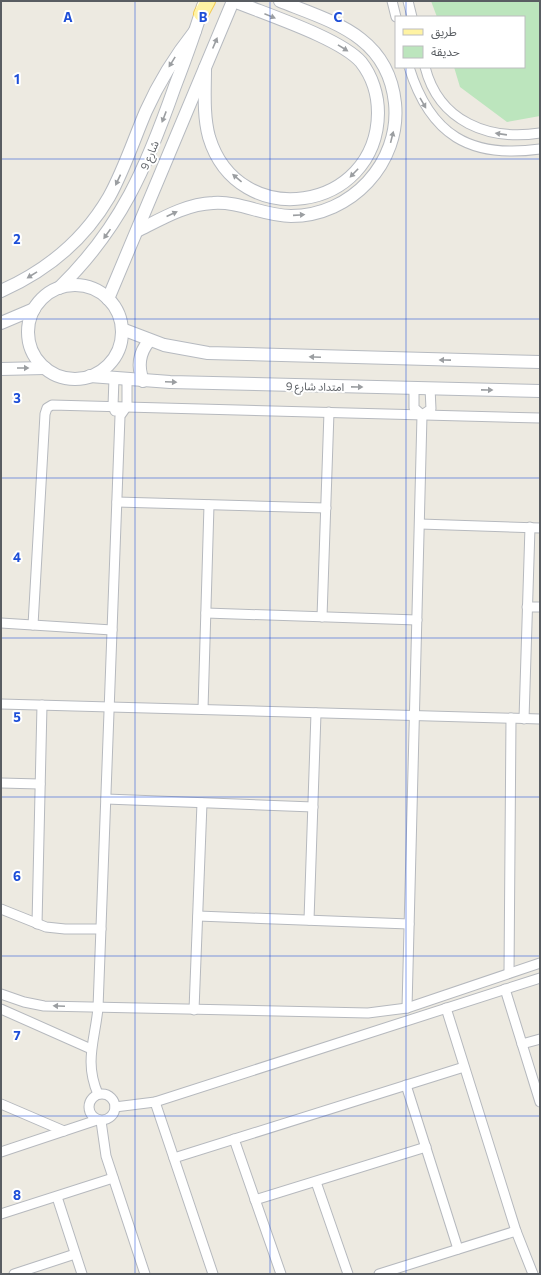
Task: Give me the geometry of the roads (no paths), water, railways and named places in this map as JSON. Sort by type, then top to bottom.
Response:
[{"type":"main road","points":[[202,8],[208,1]]},
{"type":"main road","points":[[205,68],[206,115],[209,136],[218,156],[231,173],[248,187],[273,198],[300,200],[322,194],[346,180],[370,151],[377,131],[378,109],[374,88],[360,62],[338,45],[233,1]]},
{"type":"main road","name":"شارع 9","points":[[108,299],[233,1]]},
{"type":"main road","points":[[137,231],[183,209],[214,203],[235,204],[279,215],[315,213],[337,205],[348,199],[374,175],[386,155],[393,132],[395,108],[388,75],[377,56],[362,39],[343,27],[280,1]]},
{"type":"main road","name":"شارع 9","points":[[58,288],[89,258],[126,204],[157,137],[202,8]]},
{"type":"main road","points":[[1,291],[28,278],[51,262],[68,248],[90,225],[116,183],[158,87],[173,60],[195,31]]},
{"type":"main road","points":[[81,286],[95,290],[108,299],[119,316],[122,329],[120,344],[114,358],[104,369],[90,376],[75,379],[67,378],[45,368],[34,356],[29,341],[29,324],[34,309],[45,296],[58,288],[81,286]]},
{"type":"main road","points":[[1,323],[34,309]]},
{"type":"main road","points":[[122,329],[149,341],[178,349],[208,353],[540,362]]},
{"type":"main road","points":[[143,381],[139,363],[142,351],[149,341]]},
{"type":"main road","points":[[1,369],[45,368]]},
{"type":"main road","name":"امتداد شارع 9","points":[[90,376],[143,381],[540,391]]},
{"type":"street","points":[[392,1],[396,16]]},
{"type":"street","points":[[408,1],[412,16]]},
{"type":"street","points":[[409,68],[416,88],[426,109],[441,126],[460,140],[481,149],[498,152],[516,152],[540,149]]},
{"type":"street","points":[[425,68],[430,82],[442,101],[458,117],[467,123],[488,132],[499,134],[521,136],[540,133]]},
{"type":"street","points":[[114,378],[113,406],[115,412],[120,416]]},
{"type":"street","points":[[98,1094],[90,1068],[91,1049],[98,1008],[120,416],[126,406],[127,380]]},
{"type":"street","points":[[407,1008],[422,415],[414,408],[414,388]]},
{"type":"street","points":[[422,415],[430,409],[430,388]]},
{"type":"street","points":[[33,625],[46,411],[49,406],[55,404],[540,418]]},
{"type":"street","points":[[322,617],[329,412]]},
{"type":"street","points":[[117,502],[326,508]]},
{"type":"street","points":[[203,709],[209,505]]},
{"type":"street","points":[[420,524],[540,528]]},
{"type":"street","points":[[524,719],[530,527]]},
{"type":"street","points":[[528,607],[540,607]]},
{"type":"street","points":[[206,613],[417,620]]},
{"type":"street","points":[[1,623],[112,630]]},
{"type":"street","points":[[1,704],[540,719]]},
{"type":"street","points":[[37,924],[42,705]]},
{"type":"street","points":[[309,920],[316,713]]},
{"type":"street","points":[[509,973],[511,718]]},
{"type":"street","points":[[1,783],[40,784]]},
{"type":"street","points":[[106,799],[313,807]]},
{"type":"street","points":[[194,1010],[202,803]]},
{"type":"street","points":[[1,909],[37,924],[65,929],[101,929]]},
{"type":"street","points":[[198,916],[409,924]]},
{"type":"street","points":[[1,994],[34,1004],[98,1008],[368,1013],[407,1008],[540,963]]},
{"type":"street","points":[[115,1107],[155,1102],[540,978]]},
{"type":"street","points":[[505,989],[540,1102]]},
{"type":"street","points":[[446,1008],[516,1231],[533,1274]]},
{"type":"street","points":[[1,1009],[91,1049]]},
{"type":"street","points":[[522,1044],[540,1039]]},
{"type":"street","points":[[174,1158],[464,1067]]},
{"type":"street","points":[[406,1085],[458,1249]]},
{"type":"street","points":[[1,1152],[64,1131],[99,1120],[111,1117],[115,1107],[110,1096],[98,1094],[91,1099],[88,1106],[90,1114],[99,1120],[104,1149],[145,1274]]},
{"type":"street","points":[[155,1102],[213,1274]]},
{"type":"street","points":[[1,1104],[64,1131]]},
{"type":"street","points":[[234,1139],[281,1274]]},
{"type":"street","points":[[255,1200],[426,1147]]},
{"type":"street","points":[[1,1214],[114,1178]]},
{"type":"street","points":[[316,1182],[348,1274]]},
{"type":"street","points":[[57,1197],[82,1274]]},
{"type":"street","points":[[379,1274],[516,1231]]},
{"type":"street","points":[[14,1274],[75,1254]]}]
